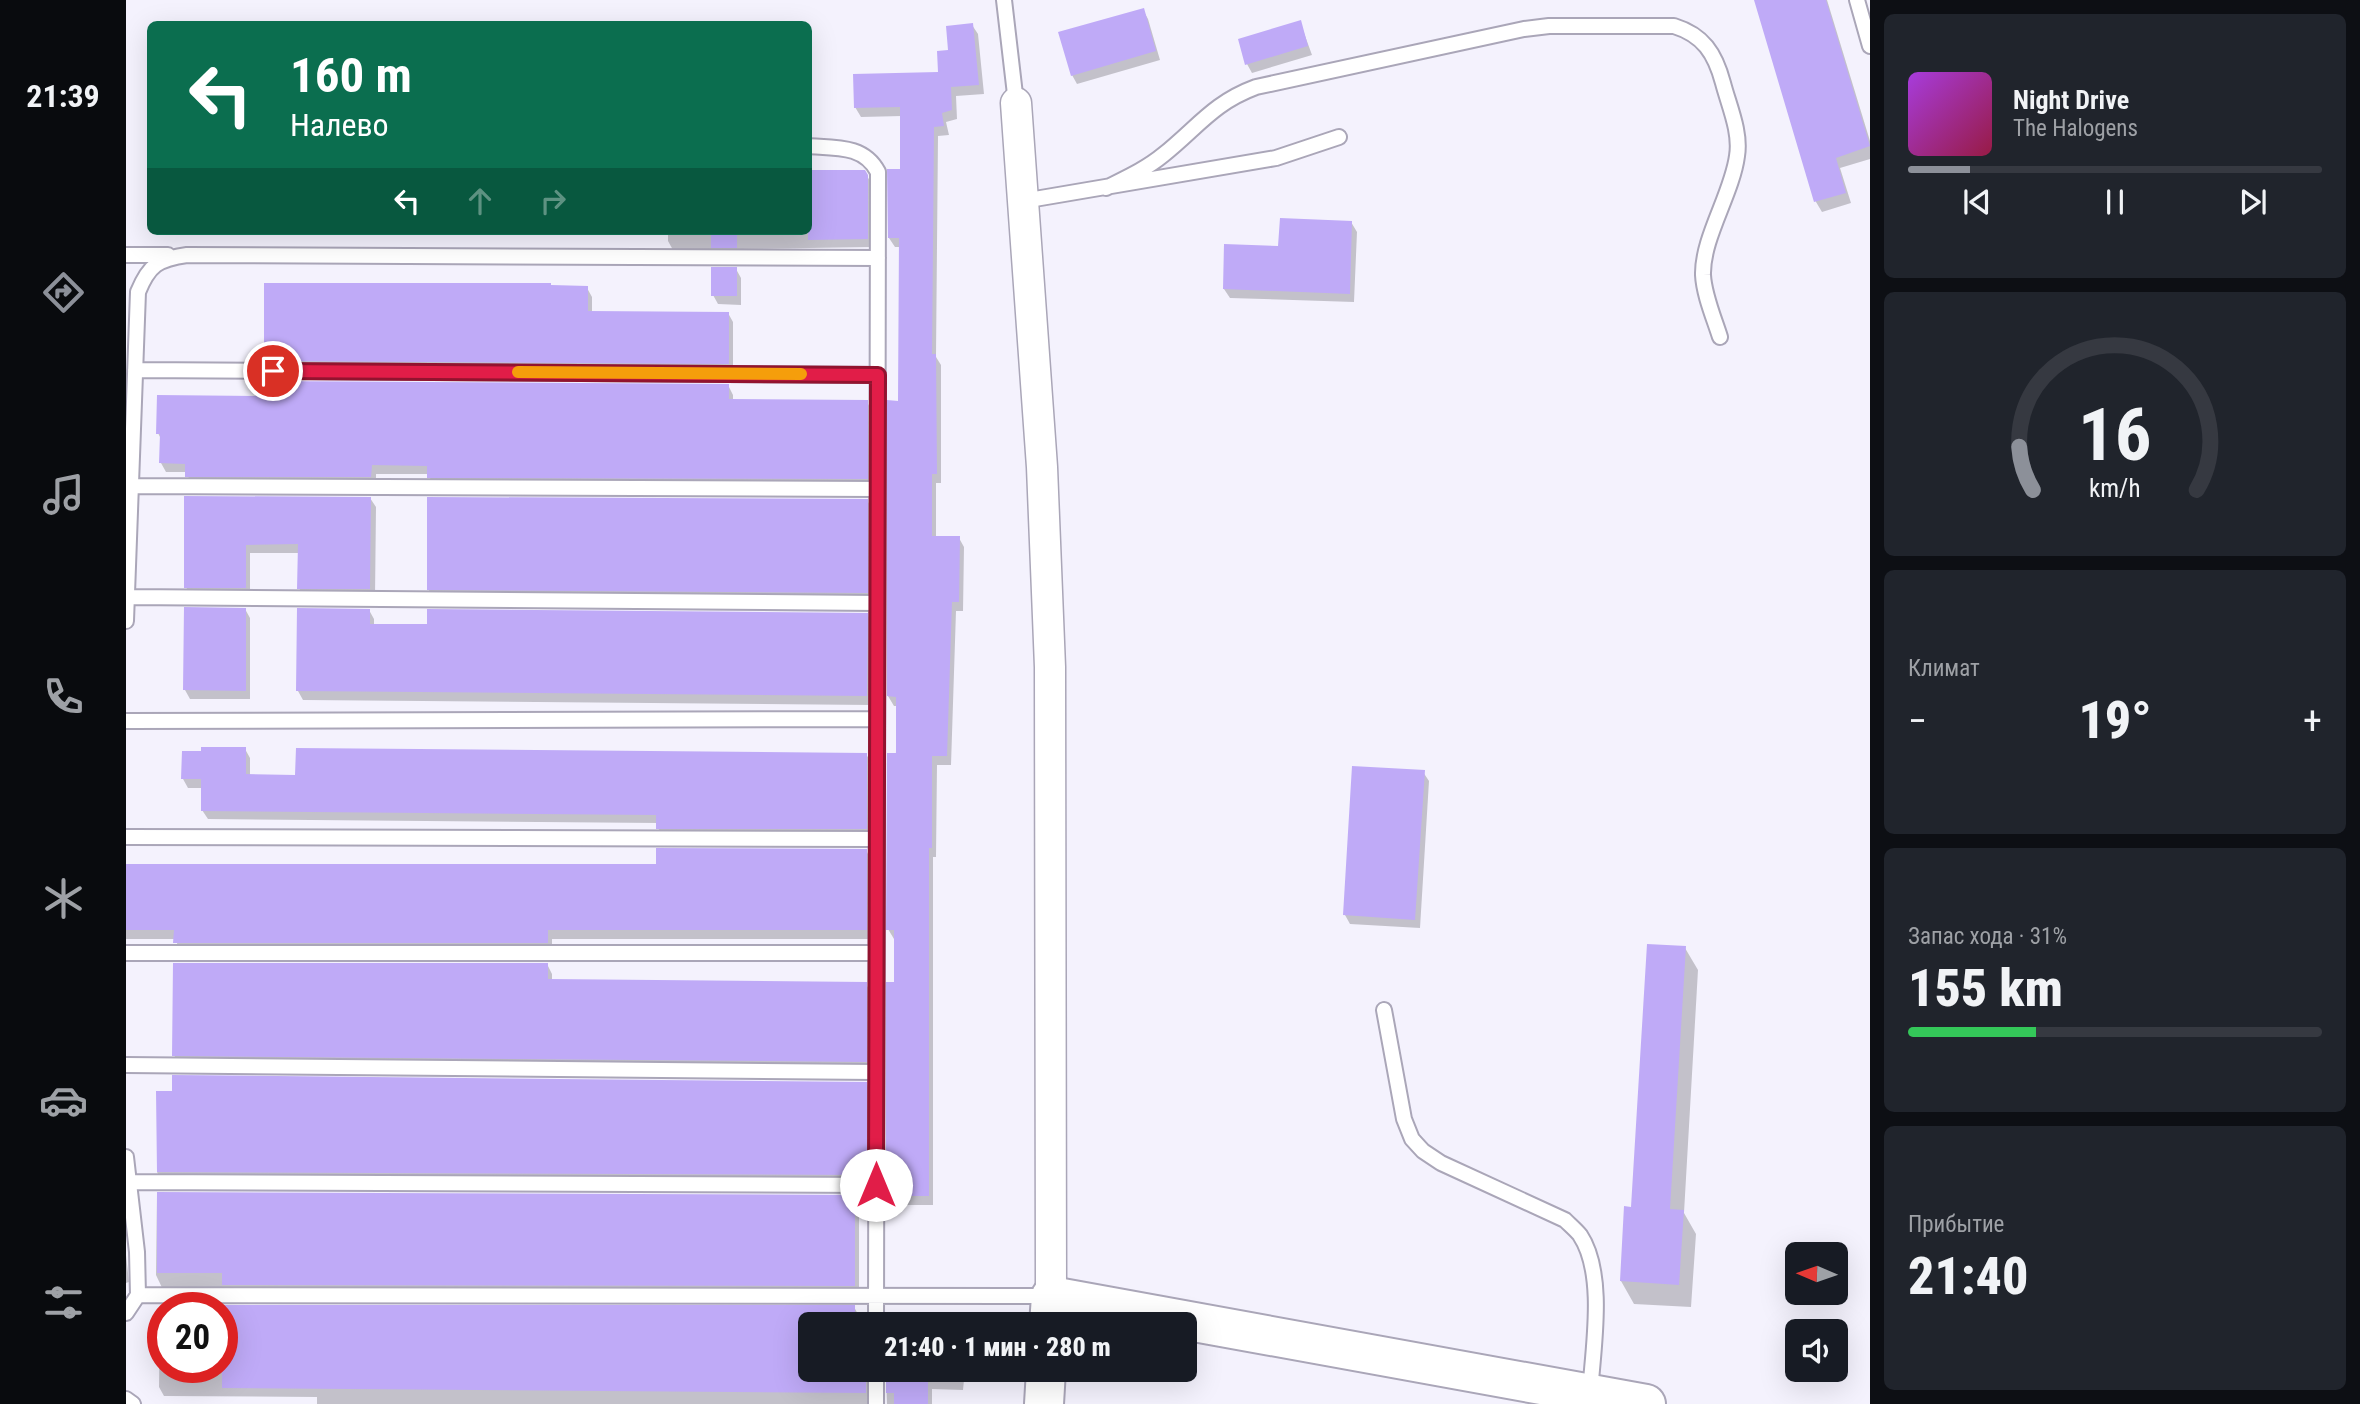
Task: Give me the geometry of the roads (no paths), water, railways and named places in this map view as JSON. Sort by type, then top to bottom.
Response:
[{"type":"street","points":[[1016,103],[1042,467],[1051,667],[1050,1310],[1646,1404]]},
{"type":"street","points":[[1044,1404],[1045,1382]]},
{"type":"lane","points":[[1004,0],[1016,103]]},
{"type":"lane","points":[[1857,0],[1870,46]]},
{"type":"lane","points":[[1106,188],[1136,174],[1163,155],[1216,107],[1234,95],[1256,87],[1524,29],[1549,26],[1674,26],[1692,32],[1708,47],[1719,68],[1738,139],[1732,178],[1708,248],[1703,275],[1720,337]]},
{"type":"lane","points":[[1023,201],[1276,158],[1339,137]]},
{"type":"lane","points":[[812,146],[849,149],[863,154],[872,161],[878,172],[876,1312]]},
{"type":"lane","points":[[126,621],[138,292],[145,275],[153,265],[187,255]]},
{"type":"lane","points":[[126,256],[878,258]]},
{"type":"lane","points":[[135,370],[878,375]]},
{"type":"lane","points":[[132,486],[877,489]]},
{"type":"lane","points":[[128,597],[877,603]]},
{"type":"lane","points":[[126,721],[877,719]]},
{"type":"lane","points":[[126,837],[876,839]]},
{"type":"lane","points":[[126,953],[876,954]]},
{"type":"lane","points":[[1384,1010],[1404,1119],[1412,1139],[1423,1152],[1441,1163],[1565,1220],[1580,1234],[1589,1253],[1594,1280],[1590,1394]]},
{"type":"lane","points":[[126,1065],[876,1072]]},
{"type":"lane","points":[[126,1157],[137,1252],[138,1295],[126,1313]]},
{"type":"lane","points":[[129,1182],[876,1185]]},
{"type":"lane","points":[[138,1295],[876,1296],[1050,1310]]},
{"type":"lane","points":[[876,1382],[876,1404]]},
{"type":"lane","points":[[126,1399],[133,1404]]}]
